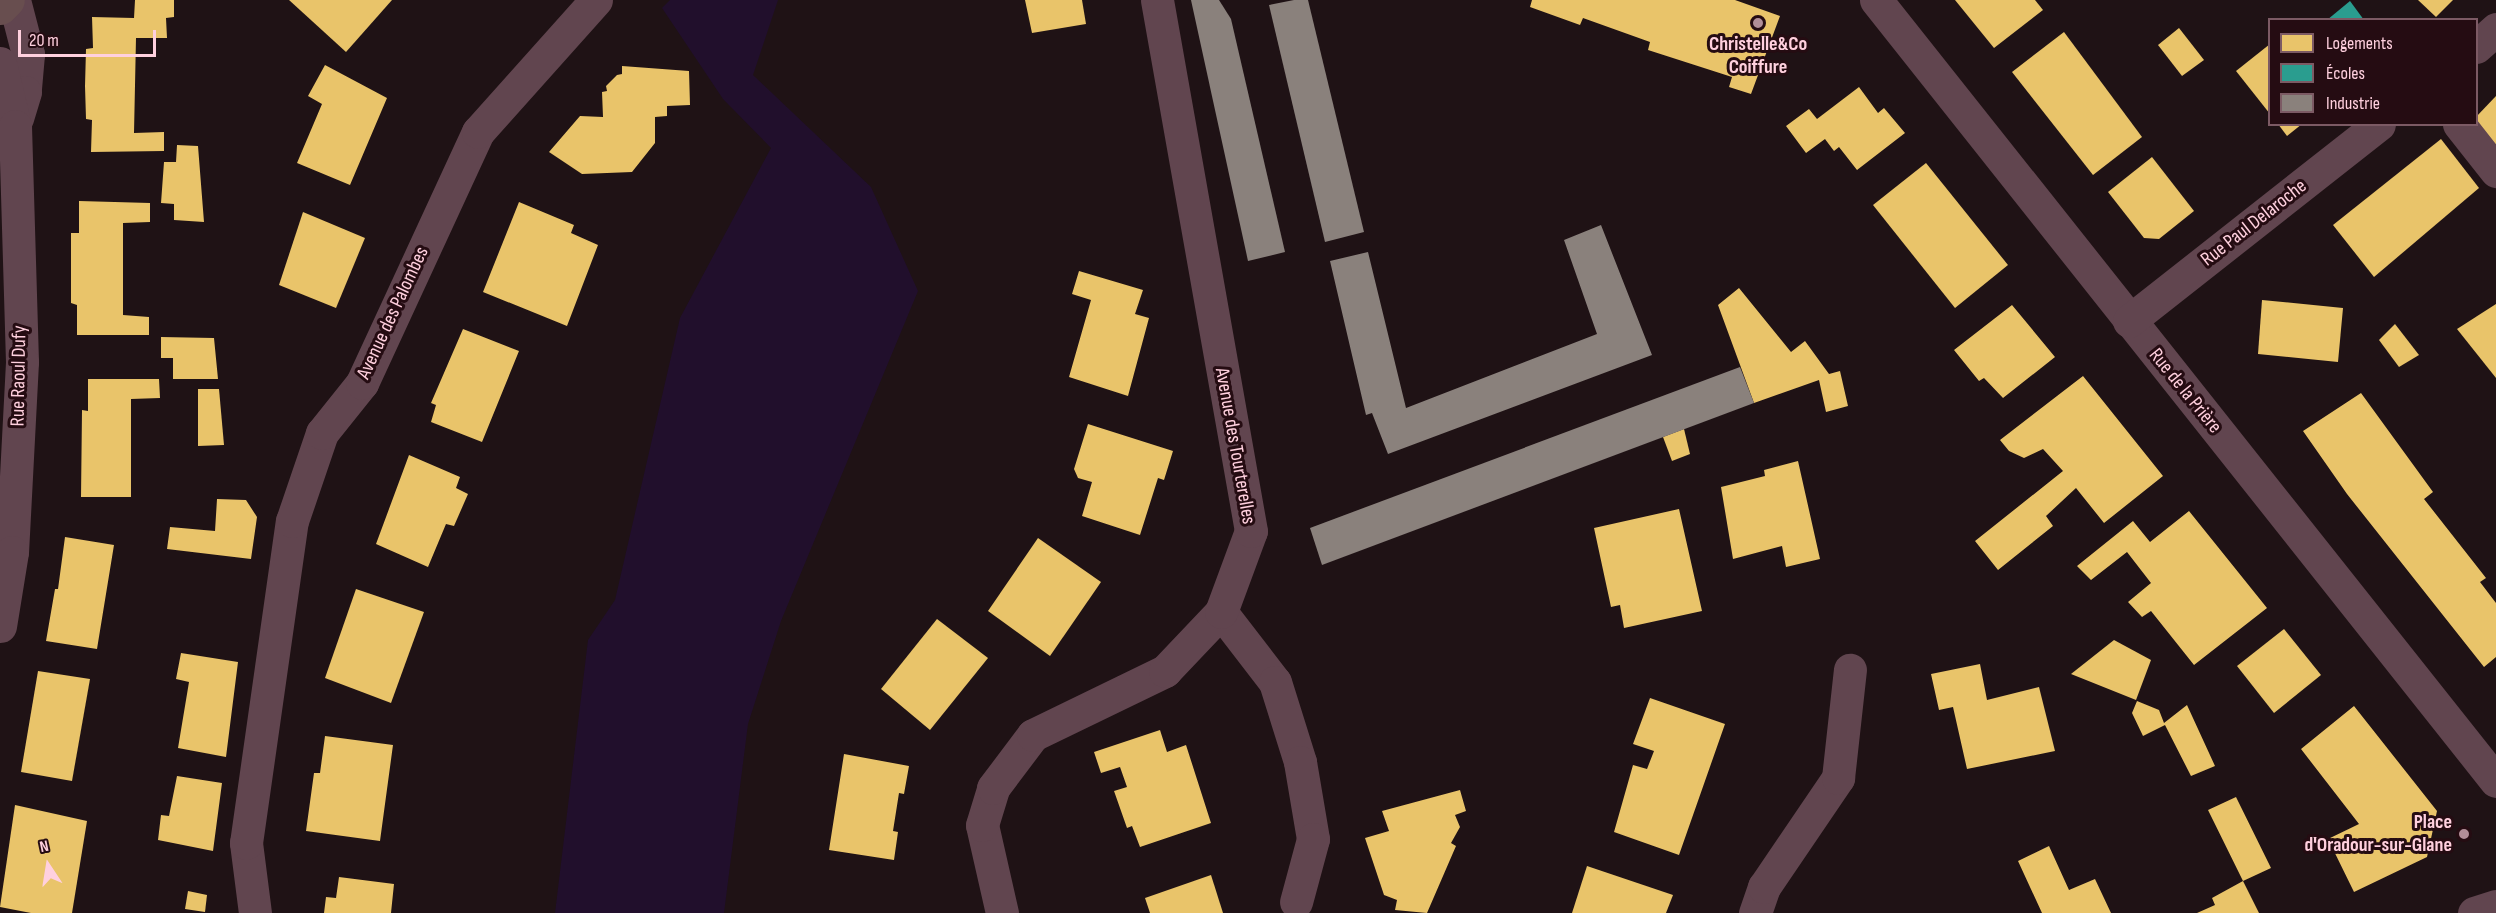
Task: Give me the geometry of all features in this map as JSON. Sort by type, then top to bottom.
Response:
[{"type":"main road","points":[[0,8],[8,0]]},
{"type":"street","name":"Rue Raoul Dufy","points":[[14,0],[28,54],[25,93],[15,126]]},
{"type":"street","name":"Avenue des Palombes","points":[[255,913],[246,843],[292,521],[322,433],[362,383],[478,132],[597,0]]},
{"type":"street","name":"Avenue des Tourterelles","points":[[1002,913],[982,825],[993,788],[1033,735],[1165,671],[1221,612],[1251,531],[1157,0]]},
{"type":"street","name":"Rue de la Prière","points":[[1876,0],[2496,781]]},
{"type":"street","points":[[2478,45],[2496,29]]},
{"type":"street","name":"Rue Raoul Dufy","points":[[0,63],[15,126],[22,362],[12,552],[0,626]]},
{"type":"street","name":"Rue Paul Delaroche","points":[[2129,321],[2376,126]]},
{"type":"street","points":[[2461,126],[2496,171]]},
{"type":"street","points":[[1221,612],[1275,681],[1300,762],[1313,839],[1296,902]]},
{"type":"street","points":[[1755,913],[1764,887],[1838,778],[1850,670]]},
{"type":"street","points":[[2474,913],[2496,906]]},
{"type":"shaded area","points":[[670,0],[778,0],[753,75],[871,187],[918,291],[781,621],[748,724],[724,913],[555,913],[588,640],[615,600],[680,318],[771,148],[723,99],[662,8]]},
{"type":"building: Logements","points":[[135,0],[174,0],[174,17],[166,18],[167,38],[136,38],[134,133],[164,132],[164,151],[91,152],[92,120],[86,119],[85,86],[86,49],[93,48],[92,17],[134,18]]},
{"type":"building: Logements","points":[[289,0],[392,0],[346,52]]},
{"type":"building: Logements","points":[[1025,0],[1082,0],[1086,24],[1032,33]]},
{"type":"building: Logements","points":[[1532,0],[1735,0],[1780,16],[1751,94],[1729,87],[1732,77],[1648,50],[1650,42],[1583,18],[1580,25],[1530,7]]},
{"type":"building: Logements","points":[[1955,0],[2035,0],[2043,10],[1994,48]]},
{"type":"building: Logements","points":[[2418,0],[2453,0],[2436,17]]},
{"type":"building: Logements","points":[[2179,28],[2204,60],[2182,76],[2158,45]]},
{"type":"building: Logements","points":[[2064,32],[2142,137],[2093,175],[2012,72]]},
{"type":"building: Logements","points":[[2268,46],[2268,111],[2236,71]]},
{"type":"building: Logements","points":[[325,65],[387,98],[350,185],[297,163],[322,104],[308,96]]},
{"type":"building: Logements","points":[[622,66],[689,71],[690,105],[667,106],[667,116],[655,117],[655,143],[632,172],[582,174],[549,152],[580,116],[603,117],[602,92],[607,91],[606,86],[617,75],[622,74]]},
{"type":"building: Logements","points":[[1859,87],[1878,113],[1884,108],[1905,133],[1857,170],[1839,147],[1834,151],[1825,139],[1806,153],[1786,126],[1809,109],[1817,119]]},
{"type":"building: Logements","points":[[2496,96],[2496,151],[2477,126],[2478,115]]},
{"type":"building: Logements","points":[[2280,126],[2300,126],[2287,136]]},
{"type":"building: Logements","points":[[2441,139],[2479,188],[2374,277],[2333,225]]},
{"type":"building: Logements","points":[[177,145],[198,146],[204,222],[174,220],[174,204],[161,203],[164,162],[176,162]]},
{"type":"building: Logements","points":[[2152,157],[2194,211],[2159,239],[2144,238],[2108,192]]},
{"type":"building: Logements","points":[[1926,163],[2008,265],[1955,308],[1873,205]]},
{"type":"building: Logements","points":[[79,201],[150,203],[150,222],[123,223],[123,315],[149,317],[149,335],[77,335],[77,305],[71,303],[71,233],[79,233]]},
{"type":"building: Logements","points":[[519,202],[574,225],[571,233],[598,245],[567,326],[483,292]]},
{"type":"building: Logements","points":[[303,212],[365,238],[336,308],[279,285]]},
{"type":"building: Logements","points":[[1079,271],[1143,290],[1135,314],[1149,318],[1128,396],[1069,377],[1091,300],[1072,294]]},
{"type":"building: Logements","points":[[1739,288],[1791,352],[1805,341],[1829,374],[1840,371],[1848,406],[1826,412],[1819,380],[1754,403],[1718,305]]},
{"type":"building: Logements","points":[[2262,300],[2343,308],[2338,362],[2258,354]]},
{"type":"building: Logements","points":[[2496,304],[2496,378],[2457,329]]},
{"type":"building: Logements","points":[[2012,305],[2055,357],[2003,398],[1984,378],[1979,381],[1954,350]]},
{"type":"building: Logements","points":[[2395,324],[2419,355],[2399,367],[2379,340]]},
{"type":"building: Logements","points":[[463,329],[519,351],[482,442],[431,422],[436,405],[431,403]]},
{"type":"building: Logements","points":[[161,337],[214,338],[218,379],[173,379],[173,358],[161,358]]},
{"type":"building: Logements","points":[[2083,376],[2163,476],[2104,523],[2076,488],[2046,516],[2053,526],[1998,570],[1975,541],[2063,471],[2043,449],[2024,458],[2009,451],[2000,440]]},
{"type":"building: Logements","points":[[88,379],[159,379],[160,398],[131,399],[131,497],[81,497],[82,410],[88,411]]},
{"type":"building: Logements","points":[[198,389],[219,389],[224,445],[198,446]]},
{"type":"building: Logements","points":[[2361,393],[2433,492],[2424,499],[2486,578],[2480,582],[2496,603],[2496,657],[2484,667],[2347,494],[2303,431]]},
{"type":"building: Logements","points":[[1088,424],[1173,451],[1164,480],[1158,478],[1140,535],[1082,516],[1092,482],[1078,478],[1074,469]]},
{"type":"building: Logements","points":[[1684,429],[1690,454],[1672,461],[1663,437]]},
{"type":"building: Logements","points":[[409,455],[460,477],[456,488],[468,494],[454,526],[446,524],[428,567],[376,544]]},
{"type":"building: Logements","points":[[1798,461],[1820,559],[1786,567],[1782,546],[1733,559],[1721,487],[1765,476],[1764,470]]},
{"type":"building: Logements","points":[[217,499],[246,500],[257,517],[251,559],[167,549],[170,527],[215,531]]},
{"type":"building: Logements","points":[[1679,509],[1702,611],[1624,628],[1620,605],[1611,607],[1594,528]]},
{"type":"building: Logements","points":[[2189,511],[2267,608],[2194,665],[2151,611],[2142,617],[2128,602],[2151,583],[2127,552],[2091,580],[2077,566],[2133,521],[2150,542]]},
{"type":"building: Logements","points":[[65,537],[114,545],[97,649],[46,641],[55,589],[58,589]]},
{"type":"building: Logements","points":[[1038,538],[1101,582],[1050,656],[988,611]]},
{"type":"building: Logements","points":[[356,589],[424,612],[391,703],[325,678]]},
{"type":"building: Logements","points":[[937,619],[988,658],[930,730],[881,689]]},
{"type":"building: Logements","points":[[2284,629],[2321,675],[2274,713],[2237,666]]},
{"type":"building: Logements","points":[[2114,640],[2151,660],[2136,700],[2071,674]]},
{"type":"building: Logements","points":[[181,653],[238,662],[226,757],[178,748],[189,682],[176,679]]},
{"type":"building: Logements","points":[[1980,664],[1987,700],[2039,687],[2055,751],[1967,769],[1953,707],[1939,710],[1931,674]]},
{"type":"building: Logements","points":[[38,671],[90,679],[72,781],[21,772]]},
{"type":"building: Logements","points":[[1650,698],[1725,724],[1679,855],[1614,832],[1633,765],[1647,769],[1654,751],[1633,744]]},
{"type":"building: Logements","points":[[2137,701],[2159,710],[2164,723],[2187,705],[2215,766],[2191,776],[2165,725],[2143,736],[2132,713]]},
{"type":"building: Logements","points":[[2354,706],[2437,811],[2427,857],[2354,892],[2328,839],[2359,824],[2301,749]]},
{"type":"building: Logements","points":[[1160,730],[1167,752],[1186,745],[1211,823],[1140,847],[1132,826],[1127,828],[1114,791],[1127,787],[1120,767],[1101,773],[1094,752]]},
{"type":"building: Logements","points":[[325,736],[393,745],[380,841],[306,831],[314,773],[320,773]]},
{"type":"building: Logements","points":[[844,754],[909,766],[904,794],[899,793],[893,831],[898,832],[894,860],[829,850]]},
{"type":"building: Logements","points":[[177,776],[222,783],[213,851],[158,840],[161,815],[169,816]]},
{"type":"building: Logements","points":[[1460,790],[1466,811],[1455,815],[1460,827],[1451,843],[1456,846],[1427,913],[1395,910],[1397,900],[1384,895],[1365,838],[1389,831],[1382,811]]},
{"type":"building: Logements","points":[[2236,797],[2271,868],[2243,881],[2208,810]]},
{"type":"building: Logements","points":[[15,805],[87,821],[72,913],[31,913],[0,907]]},
{"type":"building: Logements","points":[[2049,846],[2069,890],[2095,879],[2111,913],[2042,913],[2018,861]]},
{"type":"building: Logements","points":[[1587,866],[1673,895],[1666,913],[1572,913]]},
{"type":"building: Logements","points":[[1211,875],[1223,913],[1150,913],[1145,898]]},
{"type":"building: Logements","points":[[339,877],[394,884],[391,913],[324,913],[326,897],[336,898]]},
{"type":"building: Logements","points":[[2243,881],[2259,913],[2197,913],[2215,905],[2212,898]]},
{"type":"building: Logements","points":[[188,891],[207,895],[205,912],[185,909]]},
{"type":"building: Écoles","points":[[2350,1],[2363,18],[2329,18]]},
{"type":"building: Industrie","points":[[1191,0],[1219,0],[1231,19],[1285,252],[1248,261]]},
{"type":"building: Industrie","points":[[1308,0],[1364,232],[1325,242],[1269,5]]},
{"type":"building: Industrie","points":[[1601,225],[1652,355],[1388,454],[1372,413],[1366,415],[1330,261],[1368,252],[1406,408],[1597,334],[1564,240]]},
{"type":"building: Industrie","points":[[1740,367],[1754,403],[1322,565],[1310,528]]},
{"type":"place","name":"Christelle&Co Coiffure","points":[[1758,23]]},
{"type":"place","name":"Place d'Oradour-sur-Glane","points":[[2464,834]]}]
